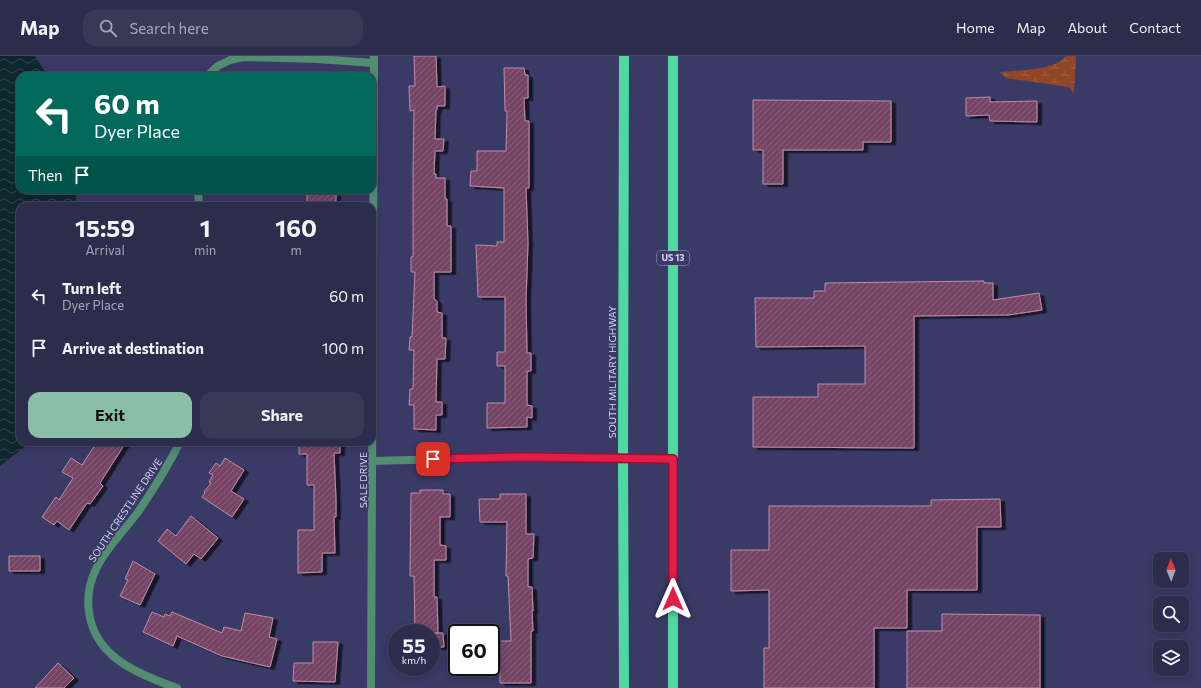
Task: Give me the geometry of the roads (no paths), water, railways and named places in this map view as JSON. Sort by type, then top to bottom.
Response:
[{"type":"main road","name":"SOUTH MILITARY HIGHWAY","points":[[624,56],[624,688]]},
{"type":"main road","name":"US 13","points":[[673,56],[673,688]]},
{"type":"street","points":[[211,72],[218,66],[230,60],[243,58],[374,59]]},
{"type":"street","name":"SALE DRIVE","points":[[374,59],[374,72]]},
{"type":"street","name":"SOUTH CRESTLINE DRIVE","points":[[177,688],[164,684],[125,665],[112,656],[94,632],[88,617],[88,603],[90,586],[96,569],[138,512],[178,446]]},
{"type":"street","name":"SALE DRIVE","points":[[371,688],[373,446]]},
{"type":"street","points":[[373,461],[523,457],[673,459]]},
{"type":"water","points":[[0,56],[35,56],[45,72],[16,72],[16,194],[76,194],[76,202],[16,202],[16,446],[26,446],[0,466]]}]
